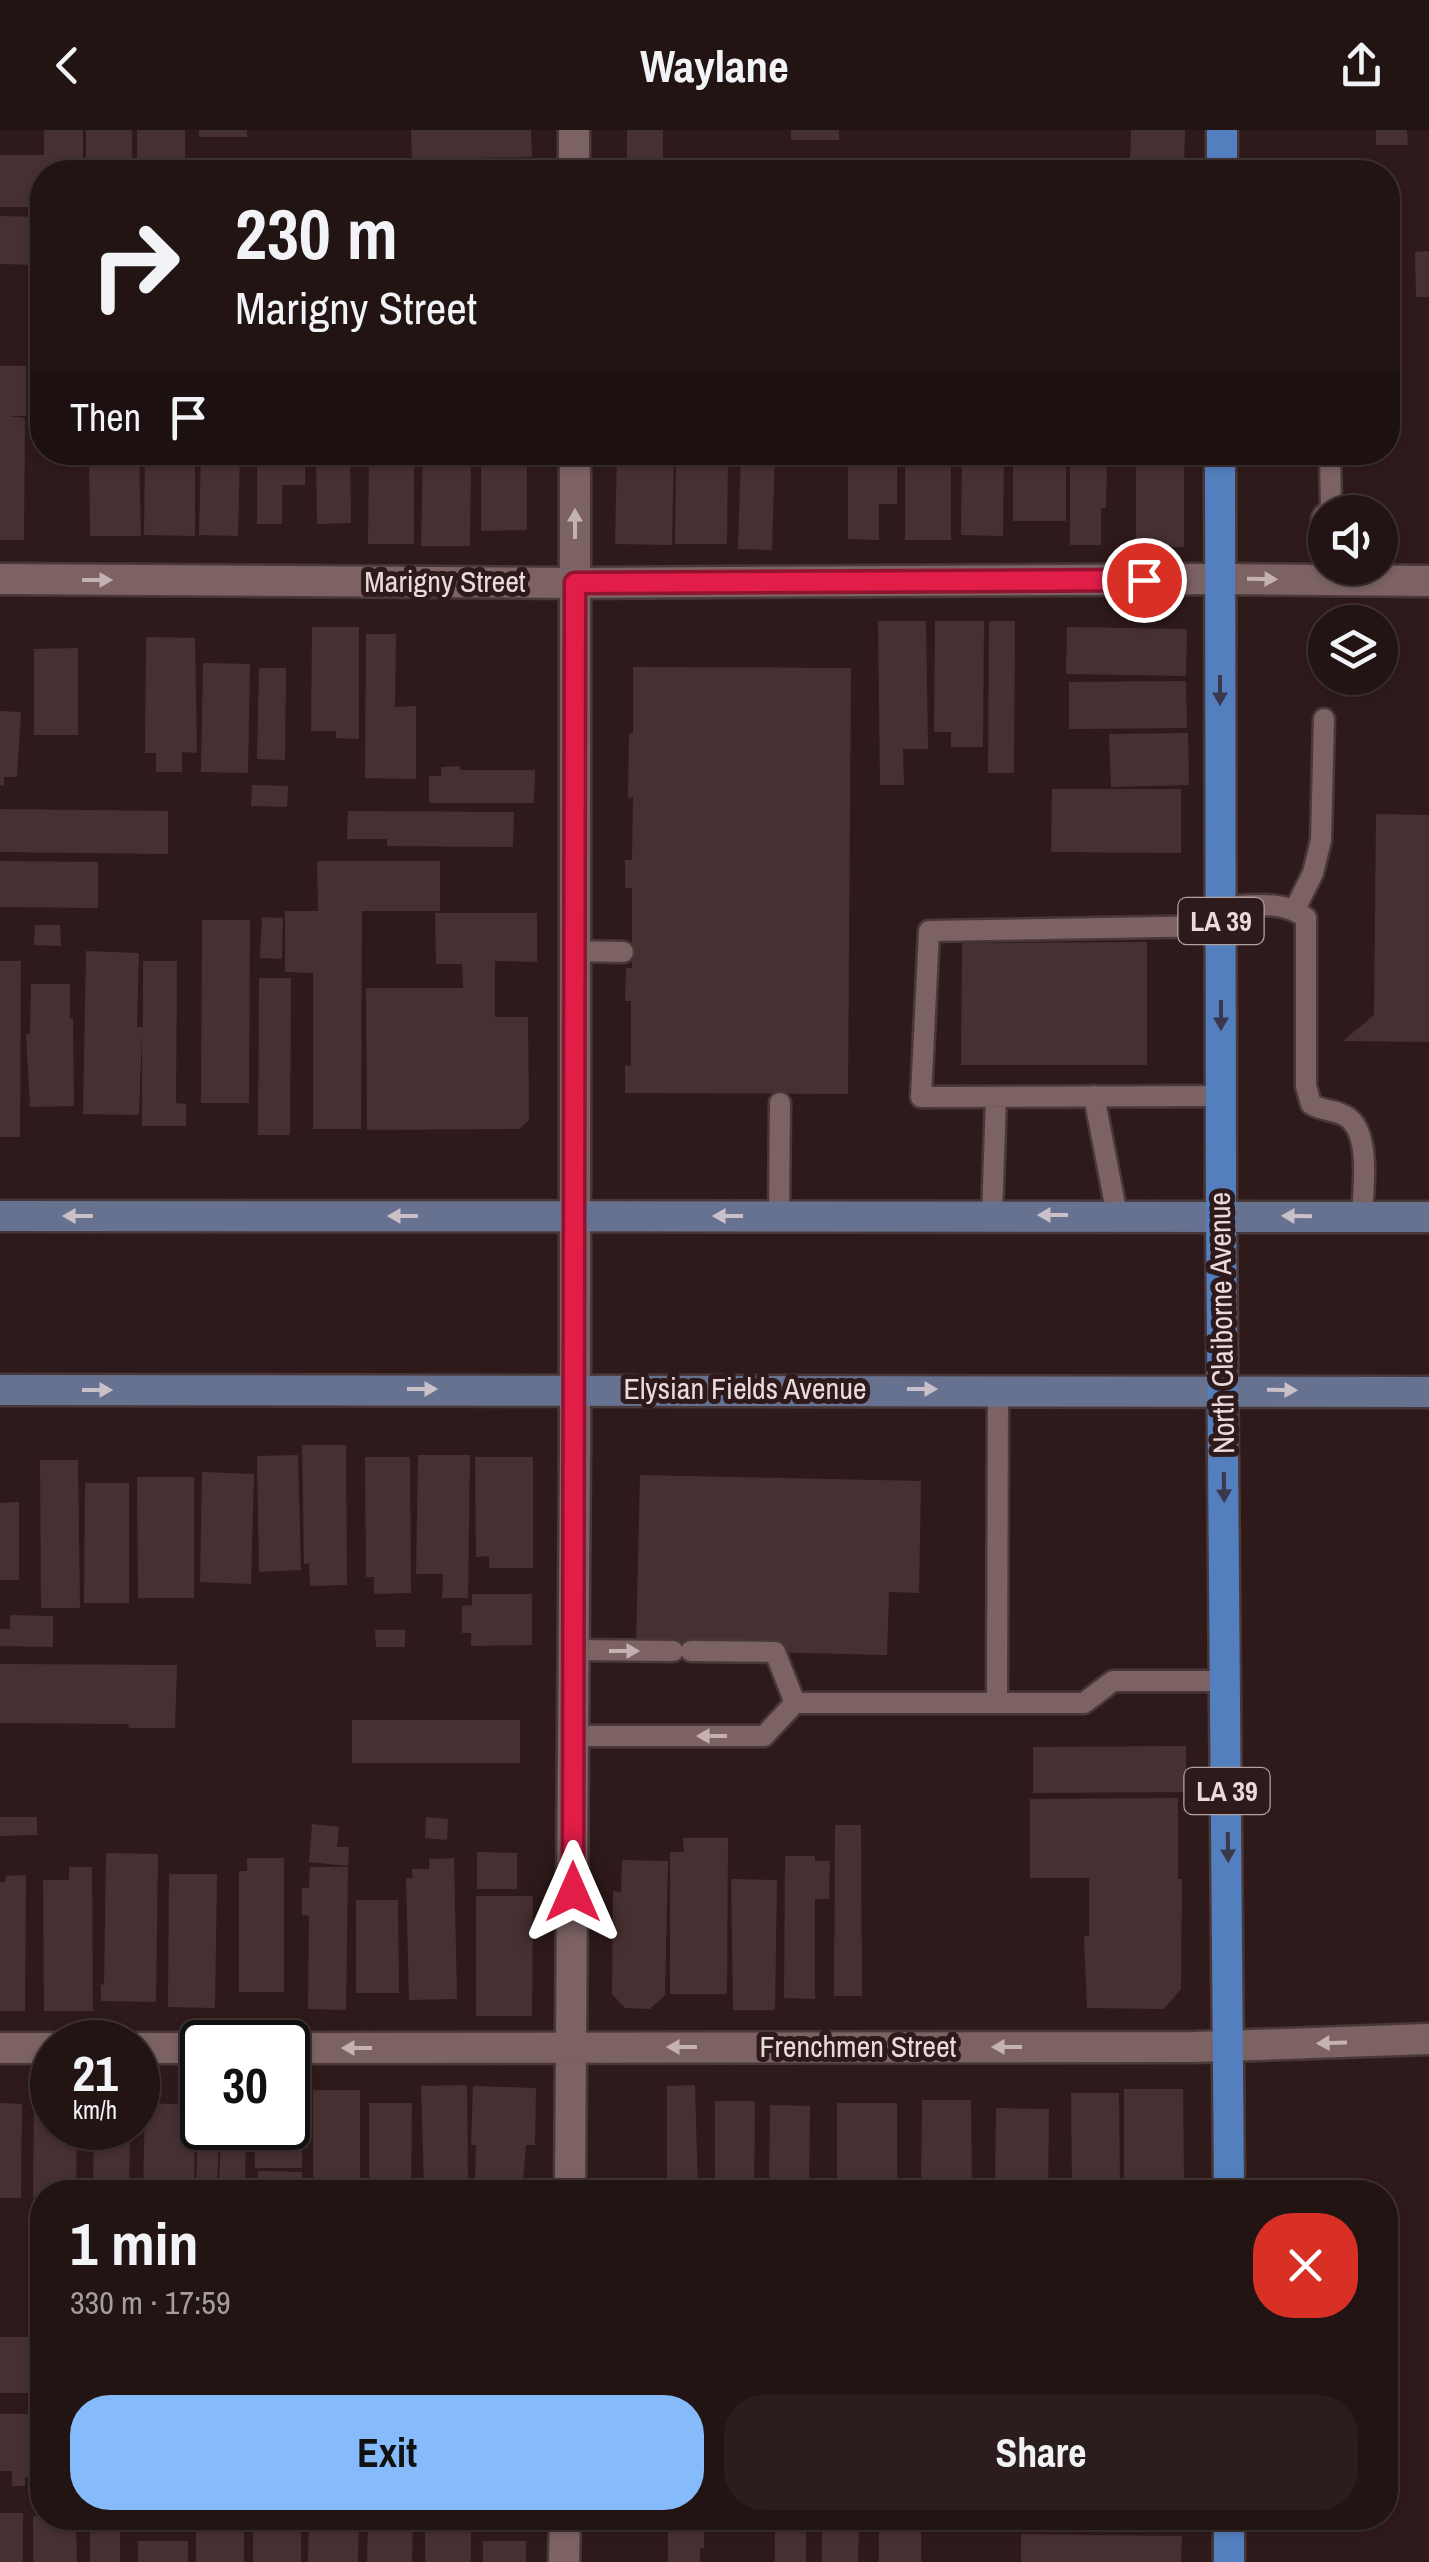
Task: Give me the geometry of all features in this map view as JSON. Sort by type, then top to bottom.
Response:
[{"type":"main road","points":[[1222,130],[1222,160]]},
{"type":"main road","name":"North Claiborne Avenue","points":[[1220,465],[1221,1215],[1230,2180]]},
{"type":"main road","points":[[0,1216],[1429,1217]]},
{"type":"main road","name":"Elysian Fields Avenue","points":[[0,1390],[1429,1392]]},
{"type":"main road","points":[[1229,2530],[1229,2562]]},
{"type":"street","points":[[574,130],[574,160]]},
{"type":"street","points":[[570,2180],[575,465]]},
{"type":"street","name":"Marigny Street","points":[[0,579],[575,583],[1220,579],[1308,570]]},
{"type":"street","name":"Marigny Street","points":[[1398,577],[1429,581]]},
{"type":"street","name":"Frenchmen Street","points":[[310,2048],[1230,2047],[1429,2040]]},
{"type":"street","points":[[0,2048],[30,2048]]},
{"type":"street","points":[[564,2562],[565,2530]]},
{"type":"lane","points":[[1329,495],[1330,465]]},
{"type":"lane","points":[[1295,909],[1312,873],[1320,840],[1324,719]]},
{"type":"lane","points":[[1221,1096],[921,1096],[928,930],[1220,917],[1276,906],[1295,909],[1306,918],[1306,1086],[1311,1104],[1323,1111],[1343,1114],[1359,1130],[1364,1159],[1362,1216]]},
{"type":"lane","points":[[574,952],[623,952]]},
{"type":"lane","points":[[1094,1096],[1117,1215]]},
{"type":"lane","points":[[992,1216],[996,1097]]},
{"type":"lane","points":[[779,1216],[780,1103]]},
{"type":"lane","points":[[997,1703],[998,1389]]},
{"type":"lane","points":[[574,1650],[775,1652],[795,1703]]},
{"type":"lane","points":[[574,1736],[764,1736],[795,1703],[1084,1703],[1113,1681],[1226,1681]]},
{"type":"building","points":[[44,130],[83,130],[83,160],[30,160],[30,207],[0,207],[0,155],[44,155]]},
{"type":"building","points":[[86,130],[132,130],[132,160],[86,160]]},
{"type":"building","points":[[137,130],[185,130],[185,160],[137,160]]},
{"type":"building","points":[[199,130],[247,130],[247,137],[199,137]]},
{"type":"building","points":[[411,130],[531,130],[532,157],[412,159]]},
{"type":"building","points":[[627,130],[663,130],[663,158],[627,159]]},
{"type":"building","points":[[791,130],[839,130],[839,140],[791,140]]},
{"type":"building","points":[[1131,130],[1185,130],[1184,160],[1130,160]]},
{"type":"building","points":[[1376,130],[1407,130],[1408,145],[1376,145]]},
{"type":"building","points":[[0,216],[30,217],[30,265],[0,264]]},
{"type":"building","points":[[1429,251],[1429,297],[1416,297],[1415,252]]},
{"type":"building","points":[[0,366],[26,366],[26,416],[7,416],[25,418],[24,540],[0,540]]},
{"type":"building","points":[[89,465],[139,465],[141,536],[90,536]]},
{"type":"building","points":[[145,465],[195,465],[195,536],[144,535]]},
{"type":"building","points":[[201,465],[240,465],[238,536],[199,535]]},
{"type":"building","points":[[257,465],[305,465],[305,485],[282,485],[282,524],[257,524]]},
{"type":"building","points":[[316,465],[350,465],[351,523],[317,524]]},
{"type":"building","points":[[369,465],[414,465],[414,544],[368,544]]},
{"type":"building","points":[[423,465],[471,465],[470,546],[421,546]]},
{"type":"building","points":[[481,465],[527,465],[527,530],[481,531]]},
{"type":"building","points":[[617,465],[674,465],[672,545],[615,544]]},
{"type":"building","points":[[676,465],[728,465],[727,544],[675,544]]},
{"type":"building","points":[[741,465],[775,465],[772,550],[738,549]]},
{"type":"building","points":[[848,465],[897,465],[897,504],[879,504],[879,540],[848,539]]},
{"type":"building","points":[[905,465],[951,465],[951,540],[905,540]]},
{"type":"building","points":[[962,465],[1004,465],[1003,536],[961,535]]},
{"type":"building","points":[[1013,465],[1066,465],[1066,521],[1013,521]]},
{"type":"building","points":[[1070,465],[1107,465],[1101,545],[1070,545]]},
{"type":"building","points":[[1136,465],[1184,465],[1184,547],[1136,547]]},
{"type":"building","points":[[878,621],[926,621],[928,749],[903,749],[904,785],[880,785]]},
{"type":"building","points":[[935,621],[984,621],[983,747],[951,747],[951,732],[934,732]]},
{"type":"building","points":[[989,621],[1015,621],[1014,773],[988,773]]},
{"type":"building","points":[[312,627],[359,627],[359,739],[336,738],[336,731],[311,731]]},
{"type":"building","points":[[1067,627],[1187,629],[1186,676],[1066,674]]},
{"type":"building","points":[[366,634],[396,634],[395,707],[416,706],[416,779],[365,778]]},
{"type":"building","points":[[146,637],[195,638],[197,753],[182,752],[182,772],[156,772],[156,753],[145,753]]},
{"type":"building","points":[[78,648],[78,735],[34,735],[34,649]]},
{"type":"building","points":[[203,663],[250,664],[248,773],[201,772]]},
{"type":"building","points":[[633,667],[851,668],[848,1094],[625,1093],[625,1065],[631,1066],[631,1001],[625,1001],[626,968],[632,968],[632,888],[625,888],[625,860],[632,860],[633,797],[628,798]]},
{"type":"building","points":[[259,668],[286,668],[285,760],[257,759]]},
{"type":"building","points":[[1186,681],[1187,728],[1069,729],[1069,682]]},
{"type":"building","points":[[0,711],[21,712],[17,777],[4,777],[4,786],[0,785]]},
{"type":"building","points":[[1188,733],[1189,785],[1111,787],[1109,734]]},
{"type":"building","points":[[460,766],[460,770],[535,770],[534,803],[429,803],[429,776],[441,776],[441,767]]},
{"type":"building","points":[[252,785],[288,786],[287,807],[251,806]]},
{"type":"building","points":[[1052,789],[1181,789],[1181,853],[1051,852]]},
{"type":"building","points":[[0,809],[168,811],[168,854],[0,852]]},
{"type":"building","points":[[348,811],[514,812],[513,847],[387,846],[387,839],[347,839]]},
{"type":"building","points":[[1376,814],[1429,815],[1429,1042],[1343,1041],[1374,1015]]},
{"type":"building","points":[[0,861],[98,862],[98,908],[0,907]]},
{"type":"building","points":[[317,861],[440,861],[440,911],[362,911],[361,1129],[313,1129],[313,973],[285,972],[285,911],[318,911]]},
{"type":"building","points":[[435,913],[537,913],[537,962],[495,961],[495,1017],[528,1017],[529,1120],[519,1129],[367,1130],[366,988],[463,988],[462,964],[436,964]]},
{"type":"building","points":[[262,917],[283,918],[282,959],[260,958]]},
{"type":"building","points":[[202,920],[250,920],[249,1103],[201,1103]]},
{"type":"building","points":[[35,925],[60,925],[61,946],[34,945]]},
{"type":"building","points":[[1147,942],[1147,1065],[961,1065],[962,943]]},
{"type":"building","points":[[86,951],[139,953],[137,1027],[143,1027],[143,961],[177,961],[176,1103],[186,1104],[186,1126],[142,1126],[142,1031],[139,1115],[83,1114]]},
{"type":"building","points":[[0,961],[21,961],[20,1137],[0,1137]]},
{"type":"building","points":[[259,978],[291,978],[290,1135],[258,1135]]},
{"type":"building","points":[[31,984],[70,984],[74,1106],[30,1107],[26,1034],[30,1034]]},
{"type":"building","points":[[302,1445],[346,1445],[347,1585],[310,1586],[309,1563],[304,1564]]},
{"type":"building","points":[[298,1455],[301,1570],[259,1572],[257,1456]]},
{"type":"building","points":[[418,1455],[470,1455],[468,1598],[442,1598],[443,1574],[416,1574]]},
{"type":"building","points":[[365,1457],[410,1457],[411,1593],[374,1594],[374,1577],[366,1577]]},
{"type":"building","points":[[475,1457],[533,1457],[533,1568],[489,1568],[489,1556],[476,1557]]},
{"type":"building","points":[[40,1460],[78,1460],[80,1608],[41,1608]]},
{"type":"building","points":[[202,1472],[254,1474],[251,1584],[200,1582]]},
{"type":"building","points":[[640,1475],[921,1481],[919,1593],[889,1592],[887,1655],[636,1649]]},
{"type":"building","points":[[137,1477],[194,1477],[194,1598],[138,1598]]},
{"type":"building","points":[[85,1483],[129,1483],[129,1603],[84,1603]]},
{"type":"building","points":[[19,1502],[19,1580],[0,1580],[0,1503]]},
{"type":"building","points":[[472,1594],[532,1594],[532,1645],[471,1646],[471,1633],[462,1633],[462,1606],[472,1605]]},
{"type":"building","points":[[10,1615],[53,1616],[53,1647],[0,1646],[0,1629],[10,1629]]},
{"type":"building","points":[[375,1630],[405,1630],[405,1647],[376,1647]]},
{"type":"building","points":[[0,1664],[177,1665],[175,1728],[0,1723]]},
{"type":"building","points":[[352,1720],[520,1720],[520,1763],[352,1763]]},
{"type":"building","points":[[1186,1746],[1186,1792],[1033,1793],[1033,1747]]},
{"type":"building","points":[[1178,1798],[1181,1989],[1164,2009],[1087,2008],[1084,1936],[1089,1936],[1089,1878],[1030,1878],[1030,1799]]},
{"type":"building","points":[[0,1817],[37,1817],[37,1835],[0,1836]]},
{"type":"building","points":[[426,1817],[448,1819],[447,1840],[425,1838]]},
{"type":"building","points":[[312,1824],[339,1827],[337,1847],[349,1847],[348,1866],[309,1862]]},
{"type":"building","points":[[835,1825],[861,1825],[862,1996],[834,1996]]},
{"type":"building","points":[[683,1838],[728,1838],[727,1994],[670,1994],[670,1852],[684,1852]]},
{"type":"building","points":[[477,1852],[517,1853],[517,1889],[477,1889]]},
{"type":"building","points":[[106,1853],[158,1854],[156,2002],[101,2001]]},
{"type":"building","points":[[785,1856],[815,1856],[815,1861],[830,1861],[829,1899],[815,1899],[815,1999],[784,1998]]},
{"type":"building","points":[[247,1858],[284,1858],[284,1992],[239,1992],[239,1871],[247,1871]]},
{"type":"building","points":[[454,1858],[457,1999],[409,2000],[406,1878],[413,1878],[412,1869],[429,1869],[429,1859]]},
{"type":"building","points":[[622,1860],[668,1861],[665,1995],[650,2009],[625,2008],[612,1994],[613,1891],[621,1892]]},
{"type":"building","points":[[69,1867],[92,1867],[93,2011],[44,2011],[43,1880],[69,1880]]},
{"type":"building","points":[[310,1867],[348,1867],[346,2010],[308,2009],[309,1916],[302,1915],[302,1888],[309,1888]]},
{"type":"building","points":[[169,1874],[217,1874],[215,2008],[168,2007]]},
{"type":"building","points":[[26,1875],[25,2011],[0,2011],[0,1882],[5,1882],[6,1876]]},
{"type":"building","points":[[731,1879],[777,1880],[775,2010],[733,2010]]},
{"type":"building","points":[[476,1896],[533,1896],[532,2016],[476,2016]]},
{"type":"building","points":[[356,1900],[398,1900],[399,1993],[356,1993]]},
{"type":"building","points":[[467,2085],[468,2180],[424,2180],[421,2086]]},
{"type":"building","points":[[695,2085],[698,2180],[667,2180],[667,2086]]},
{"type":"building","points":[[473,2086],[536,2088],[535,2145],[526,2145],[523,2180],[475,2179],[476,2145],[471,2145]]},
{"type":"building","points":[[1124,2089],[1183,2089],[1184,2178],[1124,2180]]},
{"type":"building","points":[[313,2090],[360,2090],[360,2180],[313,2180]]},
{"type":"building","points":[[1071,2093],[1119,2093],[1120,2180],[1072,2180]]},
{"type":"building","points":[[922,2100],[971,2100],[972,2180],[921,2180]]},
{"type":"building","points":[[715,2101],[755,2101],[754,2180],[715,2180]]},
{"type":"building","points":[[0,2103],[22,2104],[21,2198],[0,2198]]},
{"type":"building","points":[[369,2103],[412,2103],[411,2180],[369,2180]]},
{"type":"building","points":[[837,2103],[897,2103],[897,2180],[837,2180]]},
{"type":"building","points":[[160,2104],[180,2104],[180,2150],[194,2150],[194,2180],[143,2180],[144,2150],[160,2150]]},
{"type":"building","points":[[770,2105],[810,2106],[809,2180],[769,2180]]},
{"type":"building","points":[[996,2108],[1049,2109],[1048,2180],[995,2180]]},
{"type":"building","points":[[33,2150],[77,2150],[76,2180],[33,2180]]},
{"type":"building","points":[[94,2150],[130,2150],[129,2180],[93,2180]]},
{"type":"building","points":[[197,2150],[218,2150],[217,2180],[196,2180]]},
{"type":"building","points":[[220,2150],[246,2150],[245,2180],[219,2180]]},
{"type":"building","points":[[255,2150],[302,2150],[302,2168],[255,2168]]},
{"type":"building","points":[[258,2171],[302,2172],[302,2180],[258,2180]]},
{"type":"building","points":[[0,2337],[30,2337],[30,2393],[0,2393]]},
{"type":"building","points":[[0,2414],[30,2414],[30,2477],[25,2477],[25,2486],[12,2486],[12,2471],[0,2471]]},
{"type":"building","points":[[0,2513],[23,2513],[23,2562],[0,2562]]},
{"type":"building","points":[[33,2530],[76,2530],[77,2562],[33,2562]]},
{"type":"building","points":[[90,2530],[120,2530],[120,2562],[90,2562]]},
{"type":"building","points":[[196,2530],[244,2530],[244,2562],[196,2562]]},
{"type":"building","points":[[253,2530],[301,2530],[301,2562],[253,2562]]},
{"type":"building","points":[[309,2530],[359,2530],[358,2562],[308,2562]]},
{"type":"building","points":[[368,2530],[413,2530],[412,2562],[367,2562]]},
{"type":"building","points":[[425,2530],[471,2530],[471,2562],[425,2562]]},
{"type":"building","points":[[668,2530],[704,2530],[700,2562],[668,2562]]},
{"type":"building","points":[[775,2530],[806,2530],[806,2562],[775,2562]]},
{"type":"building","points":[[822,2530],[859,2530],[858,2562],[822,2562]]},
{"type":"building","points":[[879,2530],[921,2530],[921,2562],[879,2562]]},
{"type":"building","points":[[1021,2534],[1182,2536],[1181,2562],[1021,2562]]},
{"type":"building","points":[[138,2541],[188,2541],[188,2562],[138,2562]]},
{"type":"building","points":[[483,2541],[526,2541],[526,2562],[483,2562]]},
{"type":"route","points":[[573,1892],[575,583],[1144,580]]}]
